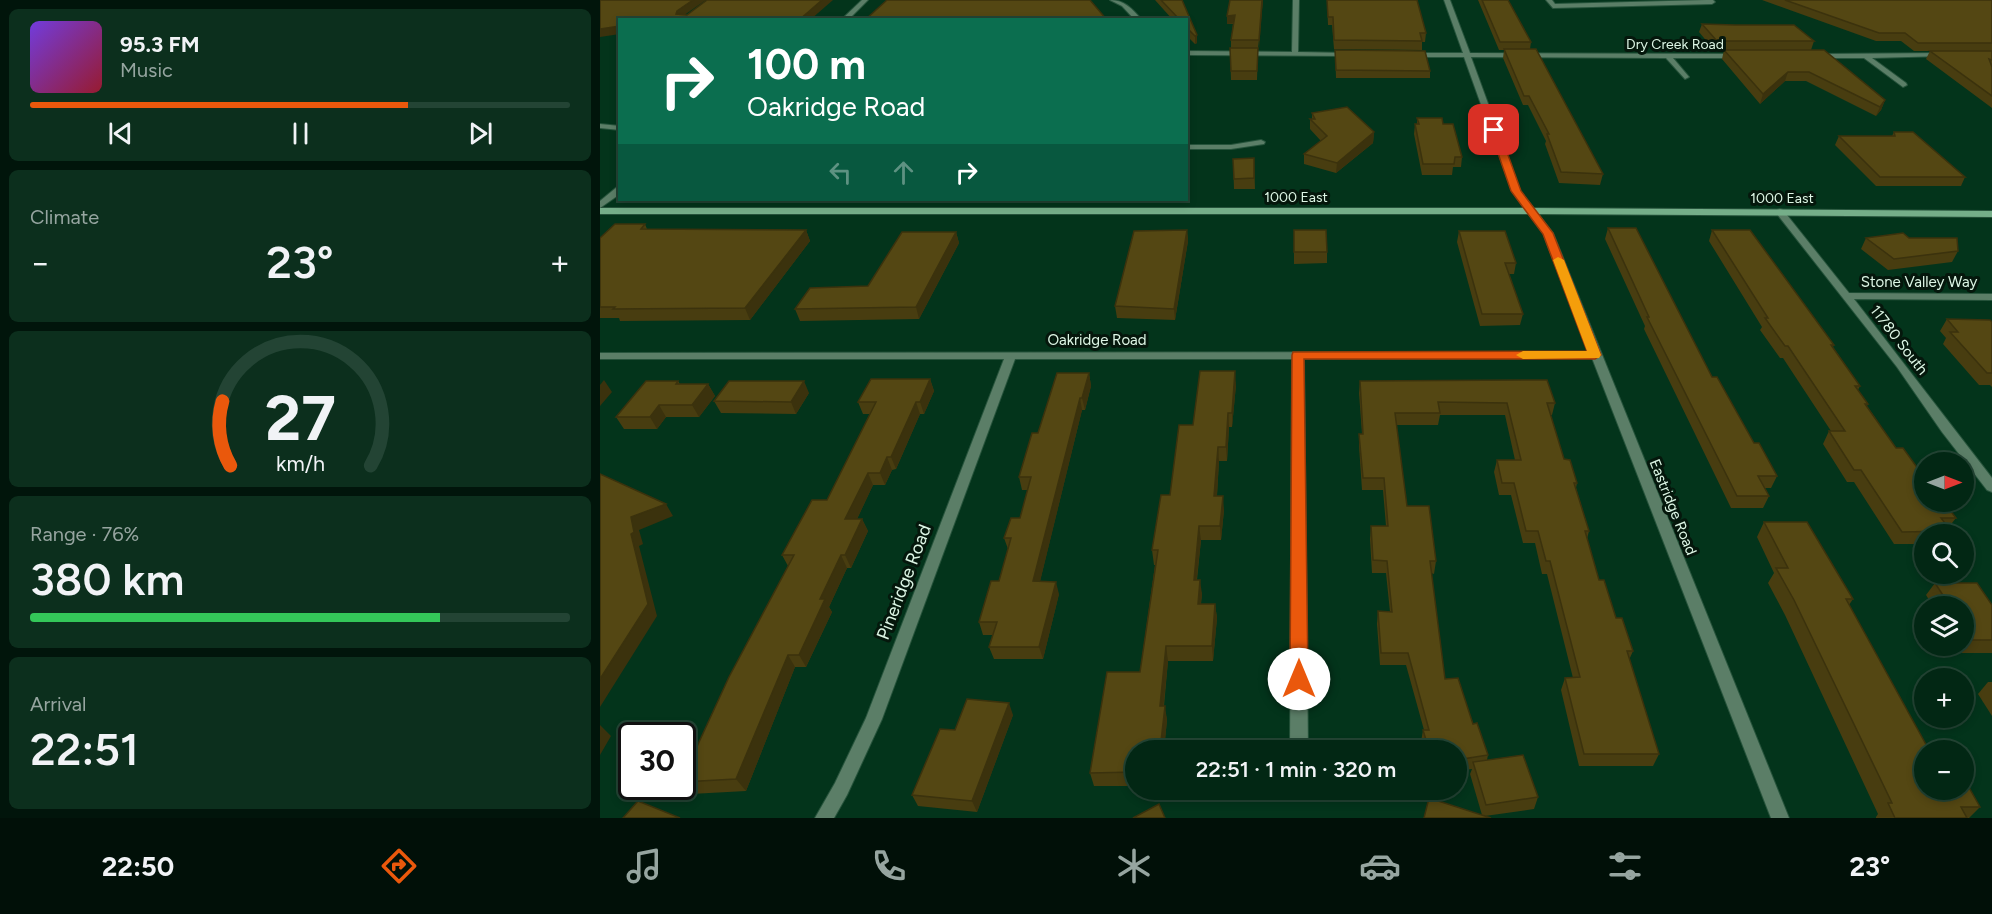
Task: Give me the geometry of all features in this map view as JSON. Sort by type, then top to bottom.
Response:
[{"type":"street","points":[[846,18],[866,0]]},
{"type":"street","points":[[1113,0],[1124,5],[1137,18]]},
{"type":"street","points":[[1295,55],[1296,0]]},
{"type":"street","name":"Eastridge Road","points":[[1447,0],[1516,191],[1548,233],[1779,818]]},
{"type":"street","points":[[1550,0],[1553,6],[1712,2],[1709,0]]},
{"type":"street","points":[[1188,53],[1355,55]]},
{"type":"street","name":"Dry Creek Road","points":[[1403,55],[1750,56]]},
{"type":"street","points":[[1808,56],[1946,55]]},
{"type":"street","points":[[1668,56],[1685,77]]},
{"type":"street","points":[[1866,56],[1904,85]]},
{"type":"street","points":[[600,126],[618,128]]},
{"type":"street","points":[[1188,147],[1231,147],[1261,142]]},
{"type":"street","points":[[600,205],[618,191]]},
{"type":"street","name":"1000 East","points":[[600,211],[1531,211],[1992,214]]},
{"type":"street","name":"11780 South","points":[[1780,212],[1901,365],[1946,429],[1992,487]]},
{"type":"street","name":"Stone Valley Way","points":[[1847,297],[1992,297]]},
{"type":"street","name":"Pineridge Road","points":[[824,818],[841,789],[874,719],[1011,355]]},
{"type":"street","points":[[1298,355],[1299,740]]},
{"type":"street","name":"Oakridge Road","points":[[600,356],[1595,355]]},
{"type":"building","points":[[600,0],[693,0],[676,14],[687,15],[707,0],[822,0],[801,18],[618,18],[618,26],[600,29]]},
{"type":"building","points":[[887,0],[1090,0],[1105,18],[867,18]]},
{"type":"building","points":[[1161,0],[1182,0],[1197,35],[1195,36],[1188,29],[1188,18],[1178,18]]},
{"type":"building","points":[[1230,0],[1262,0],[1259,40],[1231,40],[1235,15],[1227,16]]},
{"type":"building","points":[[1327,0],[1417,0],[1426,33],[1420,33],[1422,41],[1334,40],[1333,17],[1328,17]]},
{"type":"building","points":[[1482,0],[1508,0],[1531,42],[1500,42]]},
{"type":"building","points":[[1785,0],[1992,0],[1992,43],[1918,43],[1905,33],[1879,33]]},
{"type":"building","points":[[1702,24],[1794,25],[1814,41],[1717,41]]},
{"type":"building","points":[[1230,48],[1258,48],[1257,71],[1231,71]]},
{"type":"building","points":[[1504,49],[1536,49],[1603,174],[1561,172],[1547,134],[1549,134],[1529,96],[1524,96]]},
{"type":"building","points":[[1335,50],[1425,51],[1430,71],[1336,70]]},
{"type":"building","points":[[1724,50],[1824,50],[1885,100],[1880,107],[1809,72],[1788,72],[1763,94]]},
{"type":"building","points":[[1930,51],[1992,51],[1992,60],[1989,59],[1992,67],[1992,96]]},
{"type":"building","points":[[1347,107],[1374,132],[1337,163],[1304,154],[1327,136],[1310,119],[1315,119],[1312,113]]},
{"type":"building","points":[[1417,118],[1442,118],[1443,124],[1453,124],[1462,157],[1455,157],[1454,164],[1423,164],[1415,124],[1419,124]]},
{"type":"building","points":[[1894,132],[1913,132],[1965,177],[1880,177],[1839,136],[1895,136]]},
{"type":"building","points":[[1254,158],[1254,178],[1234,179],[1233,159]]},
{"type":"building","points":[[615,224],[645,224],[641,229],[806,230],[745,308],[613,309],[615,307],[600,307],[600,238]]},
{"type":"building","points":[[1608,228],[1636,228],[1712,377],[1717,377],[1754,443],[1759,443],[1777,476],[1758,476],[1769,496],[1737,496],[1647,317],[1649,317]]},
{"type":"building","points":[[1187,230],[1174,309],[1115,306],[1134,231]]},
{"type":"building","points":[[1294,230],[1326,230],[1327,252],[1294,252]]},
{"type":"building","points":[[1712,230],[1750,230],[1834,345],[1831,345],[1860,386],[1855,386],[1868,404],[1865,404],[1896,448],[1903,448],[1914,463],[1914,512],[1951,512],[1956,518],[1941,518],[1946,524],[1914,524],[1914,532],[1902,532],[1861,470],[1854,470],[1829,431],[1845,431],[1788,346],[1785,346],[1765,318],[1768,318]]},
{"type":"building","points":[[1459,231],[1505,231],[1516,263],[1505,263],[1523,314],[1482,314]]},
{"type":"building","points":[[902,232],[956,232],[916,307],[795,309],[810,288],[868,286]]},
{"type":"building","points":[[1903,233],[1909,238],[1957,238],[1958,251],[1894,259],[1866,238]]},
{"type":"building","points":[[1947,319],[1990,320],[1992,322],[1992,373],[1987,373],[1950,332],[1958,332]]},
{"type":"building","points":[[1200,371],[1235,371],[1232,413],[1228,413],[1226,447],[1218,447],[1214,496],[1223,496],[1220,526],[1199,526],[1194,580],[1200,580],[1198,604],[1215,604],[1212,646],[1166,646],[1160,706],[1165,706],[1161,740],[1125,740],[1125,772],[1090,773],[1107,672],[1140,672],[1158,550],[1152,550],[1161,495],[1170,495],[1179,425],[1193,425]]},
{"type":"building","points":[[1057,373],[1089,373],[1082,398],[1080,398],[1033,581],[1056,582],[1039,647],[989,647],[997,622],[979,622],[991,581],[999,581],[1011,538],[1004,538],[1011,518],[1020,518],[1031,477],[1019,477],[1032,433],[1038,433]]},
{"type":"building","points":[[871,379],[930,379],[920,402],[916,402],[891,457],[887,457],[880,473],[868,473],[845,519],[862,519],[845,555],[841,555],[820,599],[825,599],[799,655],[788,655],[736,779],[696,781],[696,749],[729,677],[794,555],[782,555],[812,500],[827,500],[876,402],[858,402]]},
{"type":"building","points":[[1547,380],[1555,403],[1547,403],[1564,459],[1570,460],[1577,483],[1574,483],[1589,531],[1585,531],[1599,580],[1604,580],[1616,618],[1622,618],[1633,651],[1627,651],[1659,754],[1584,754],[1565,678],[1580,677],[1550,561],[1546,561],[1538,531],[1526,531],[1514,483],[1502,483],[1497,460],[1521,460],[1507,403],[1438,402],[1440,413],[1395,413],[1407,506],[1429,506],[1436,561],[1430,561],[1445,679],[1458,678],[1473,724],[1477,723],[1488,755],[1467,758],[1467,740],[1426,740],[1423,730],[1429,730],[1408,653],[1381,653],[1378,611],[1392,612],[1387,561],[1373,560],[1371,526],[1388,526],[1384,478],[1363,478],[1359,434],[1363,434],[1360,381]]},
{"type":"building","points":[[646,381],[708,384],[692,405],[659,405],[650,417],[616,417]]},
{"type":"building","points":[[729,381],[804,381],[791,402],[714,401]]},
{"type":"building","points":[[600,474],[666,504],[631,517],[634,532],[631,534],[648,604],[600,679]]},
{"type":"building","points":[[1764,522],[1807,522],[1853,599],[1846,599],[1914,723],[1914,728],[1917,728],[1924,740],[1914,740],[1914,800],[1974,800],[1974,796],[1980,807],[1961,807],[1967,818],[1895,818],[1888,803],[1892,803],[1794,600],[1776,568],[1788,568]]},
{"type":"building","points":[[1977,583],[1992,605],[1992,640],[1974,640],[1974,596],[1943,596],[1936,584]]},
{"type":"building","points":[[967,699],[1009,703],[972,801],[912,795],[940,729],[955,730]]},
{"type":"building","points":[[1523,755],[1538,797],[1486,805],[1473,762]]},
{"type":"building","points":[[1428,800],[1435,800],[1491,818],[1424,818]]},
{"type":"building","points":[[638,801],[680,818],[623,818]]},
{"type":"building","points":[[1159,804],[1165,818],[1133,818]]},
{"type":"slow traffic","points":[[1523,355],[1595,355],[1558,260]]},
{"type":"route","points":[[1299,679],[1298,355],[1595,355],[1548,233],[1516,191],[1494,130]]}]
